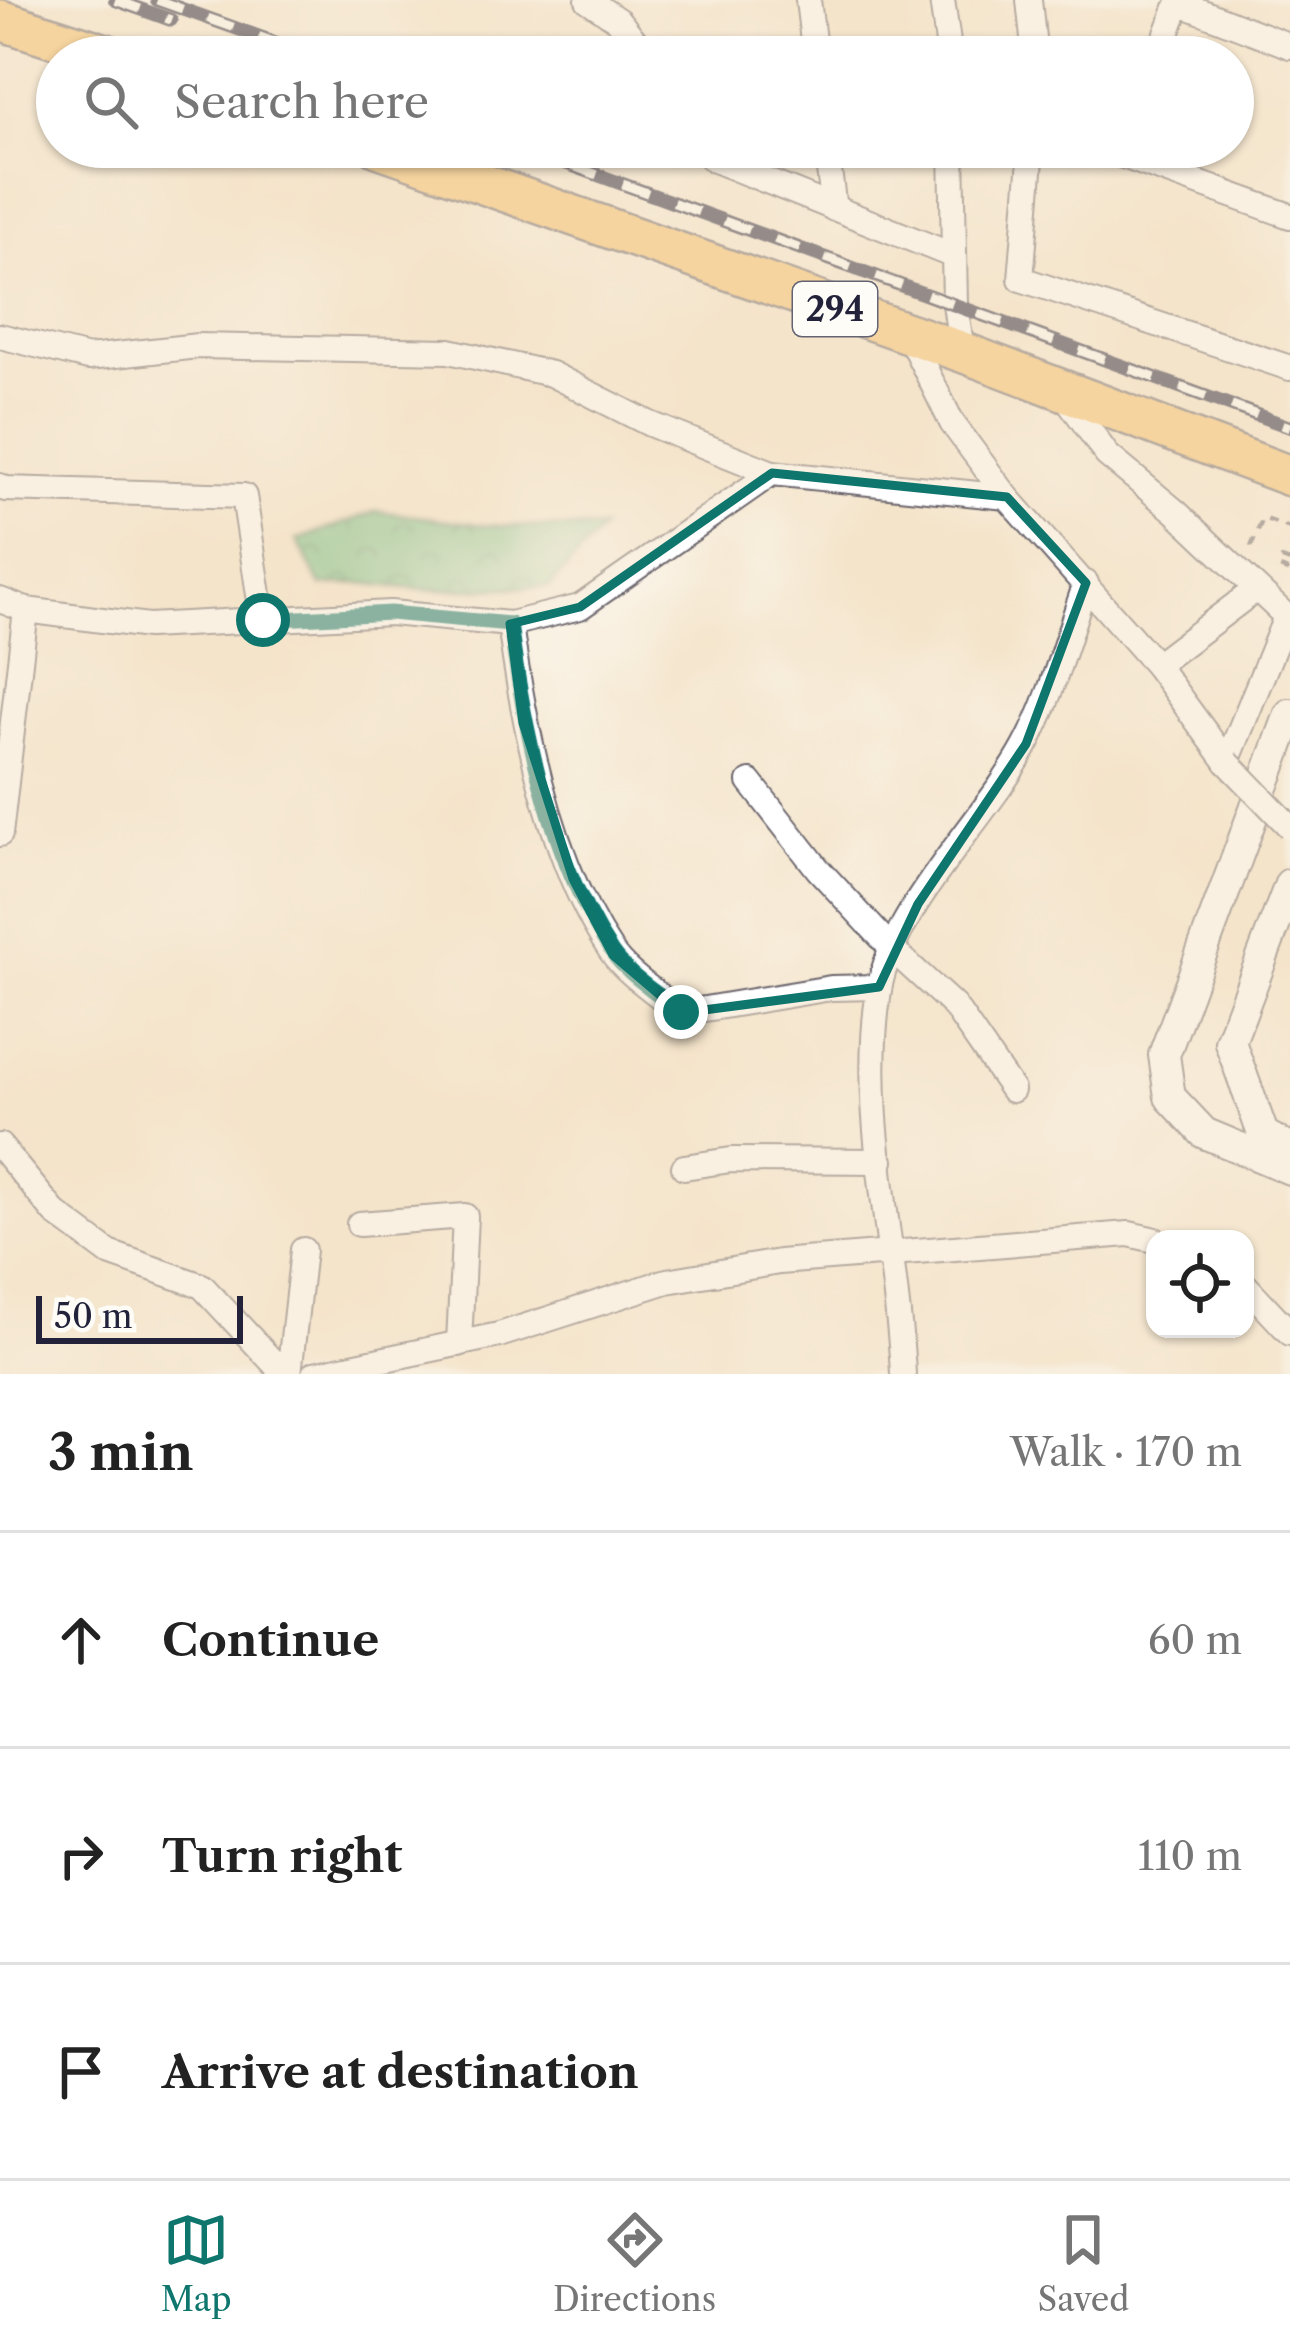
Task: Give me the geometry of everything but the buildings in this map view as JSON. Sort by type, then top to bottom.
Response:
[{"type":"highway","points":[[0,20],[50,36]]},
{"type":"highway","name":"294","points":[[438,168],[962,352],[1290,476]]},
{"type":"street","points":[[588,0],[620,21],[632,36]]},
{"type":"street","points":[[808,0],[812,36]]},
{"type":"street","points":[[942,0],[947,36]]},
{"type":"street","points":[[1029,0],[1033,36]]},
{"type":"street","points":[[1166,36],[1180,2],[1290,46]]},
{"type":"street","points":[[734,168],[953,256]]},
{"type":"street","points":[[829,168],[834,209]]},
{"type":"street","points":[[952,168],[953,256],[962,352]]},
{"type":"street","points":[[1030,168],[1021,279],[1290,368]]},
{"type":"street","points":[[1162,168],[1290,216]]},
{"type":"street","points":[[908,334],[952,423],[1007,497],[1156,665],[1226,762],[1290,827]]},
{"type":"street","points":[[0,336],[88,358],[198,346],[449,350],[551,374],[650,424],[772,473],[1007,497]]},
{"type":"street","points":[[1060,388],[1107,455],[1176,512],[1288,619],[1226,762]]},
{"type":"street","points":[[0,600],[26,610],[148,626],[390,613],[510,624],[580,607],[772,473]]},
{"type":"street","points":[[0,486],[244,496],[263,620]]},
{"type":"street","points":[[903,1374],[874,1084],[879,987],[918,904],[1026,744],[1086,583]]},
{"type":"street","points":[[1156,665],[1247,583]]},
{"type":"street","points":[[0,834],[26,610]]},
{"type":"street","points":[[510,624],[523,722],[573,879],[613,955],[681,1012],[831,988],[879,987]]},
{"type":"street","points":[[1290,714],[1164,1055],[1170,1097],[1204,1133],[1290,1169]]},
{"type":"street","points":[[750,782],[818,868],[893,950],[954,1006],[1012,1090]]},
{"type":"street","points":[[1290,884],[1230,1042],[1263,1134],[1290,1149]]},
{"type":"street","points":[[0,1146],[55,1213],[109,1252],[202,1286],[286,1374]]},
{"type":"street","points":[[684,1167],[731,1160],[881,1161]]},
{"type":"street","points":[[359,1224],[466,1216],[459,1344]]},
{"type":"street","points":[[314,1374],[500,1335],[667,1281],[779,1262],[1129,1234],[1146,1238]]},
{"type":"street","points":[[286,1374],[303,1250]]},
{"type":"street","points":[[1254,1295],[1290,1333]]},
{"type":"path","points":[[1247,583],[1263,518],[1290,528]]},
{"type":"path","points":[[1290,562],[1282,559],[1280,568],[1290,572]]},
{"type":"highlighted area","points":[[772,473],[1007,497],[1086,583],[1026,744],[918,904],[879,987],[681,1013],[613,955],[573,879],[523,723],[510,624],[580,607]]},
{"type":"green space","points":[[377,511],[483,525],[602,529],[550,587],[321,586],[297,540]]},
{"type":"railway","points":[[115,0],[171,20]]},
{"type":"railway","points":[[157,0],[257,36]]},
{"type":"railway","points":[[579,168],[1290,427]]},
{"type":"route","points":[[263,620],[390,613],[510,624],[523,722],[573,879],[613,955],[681,1012]]}]
